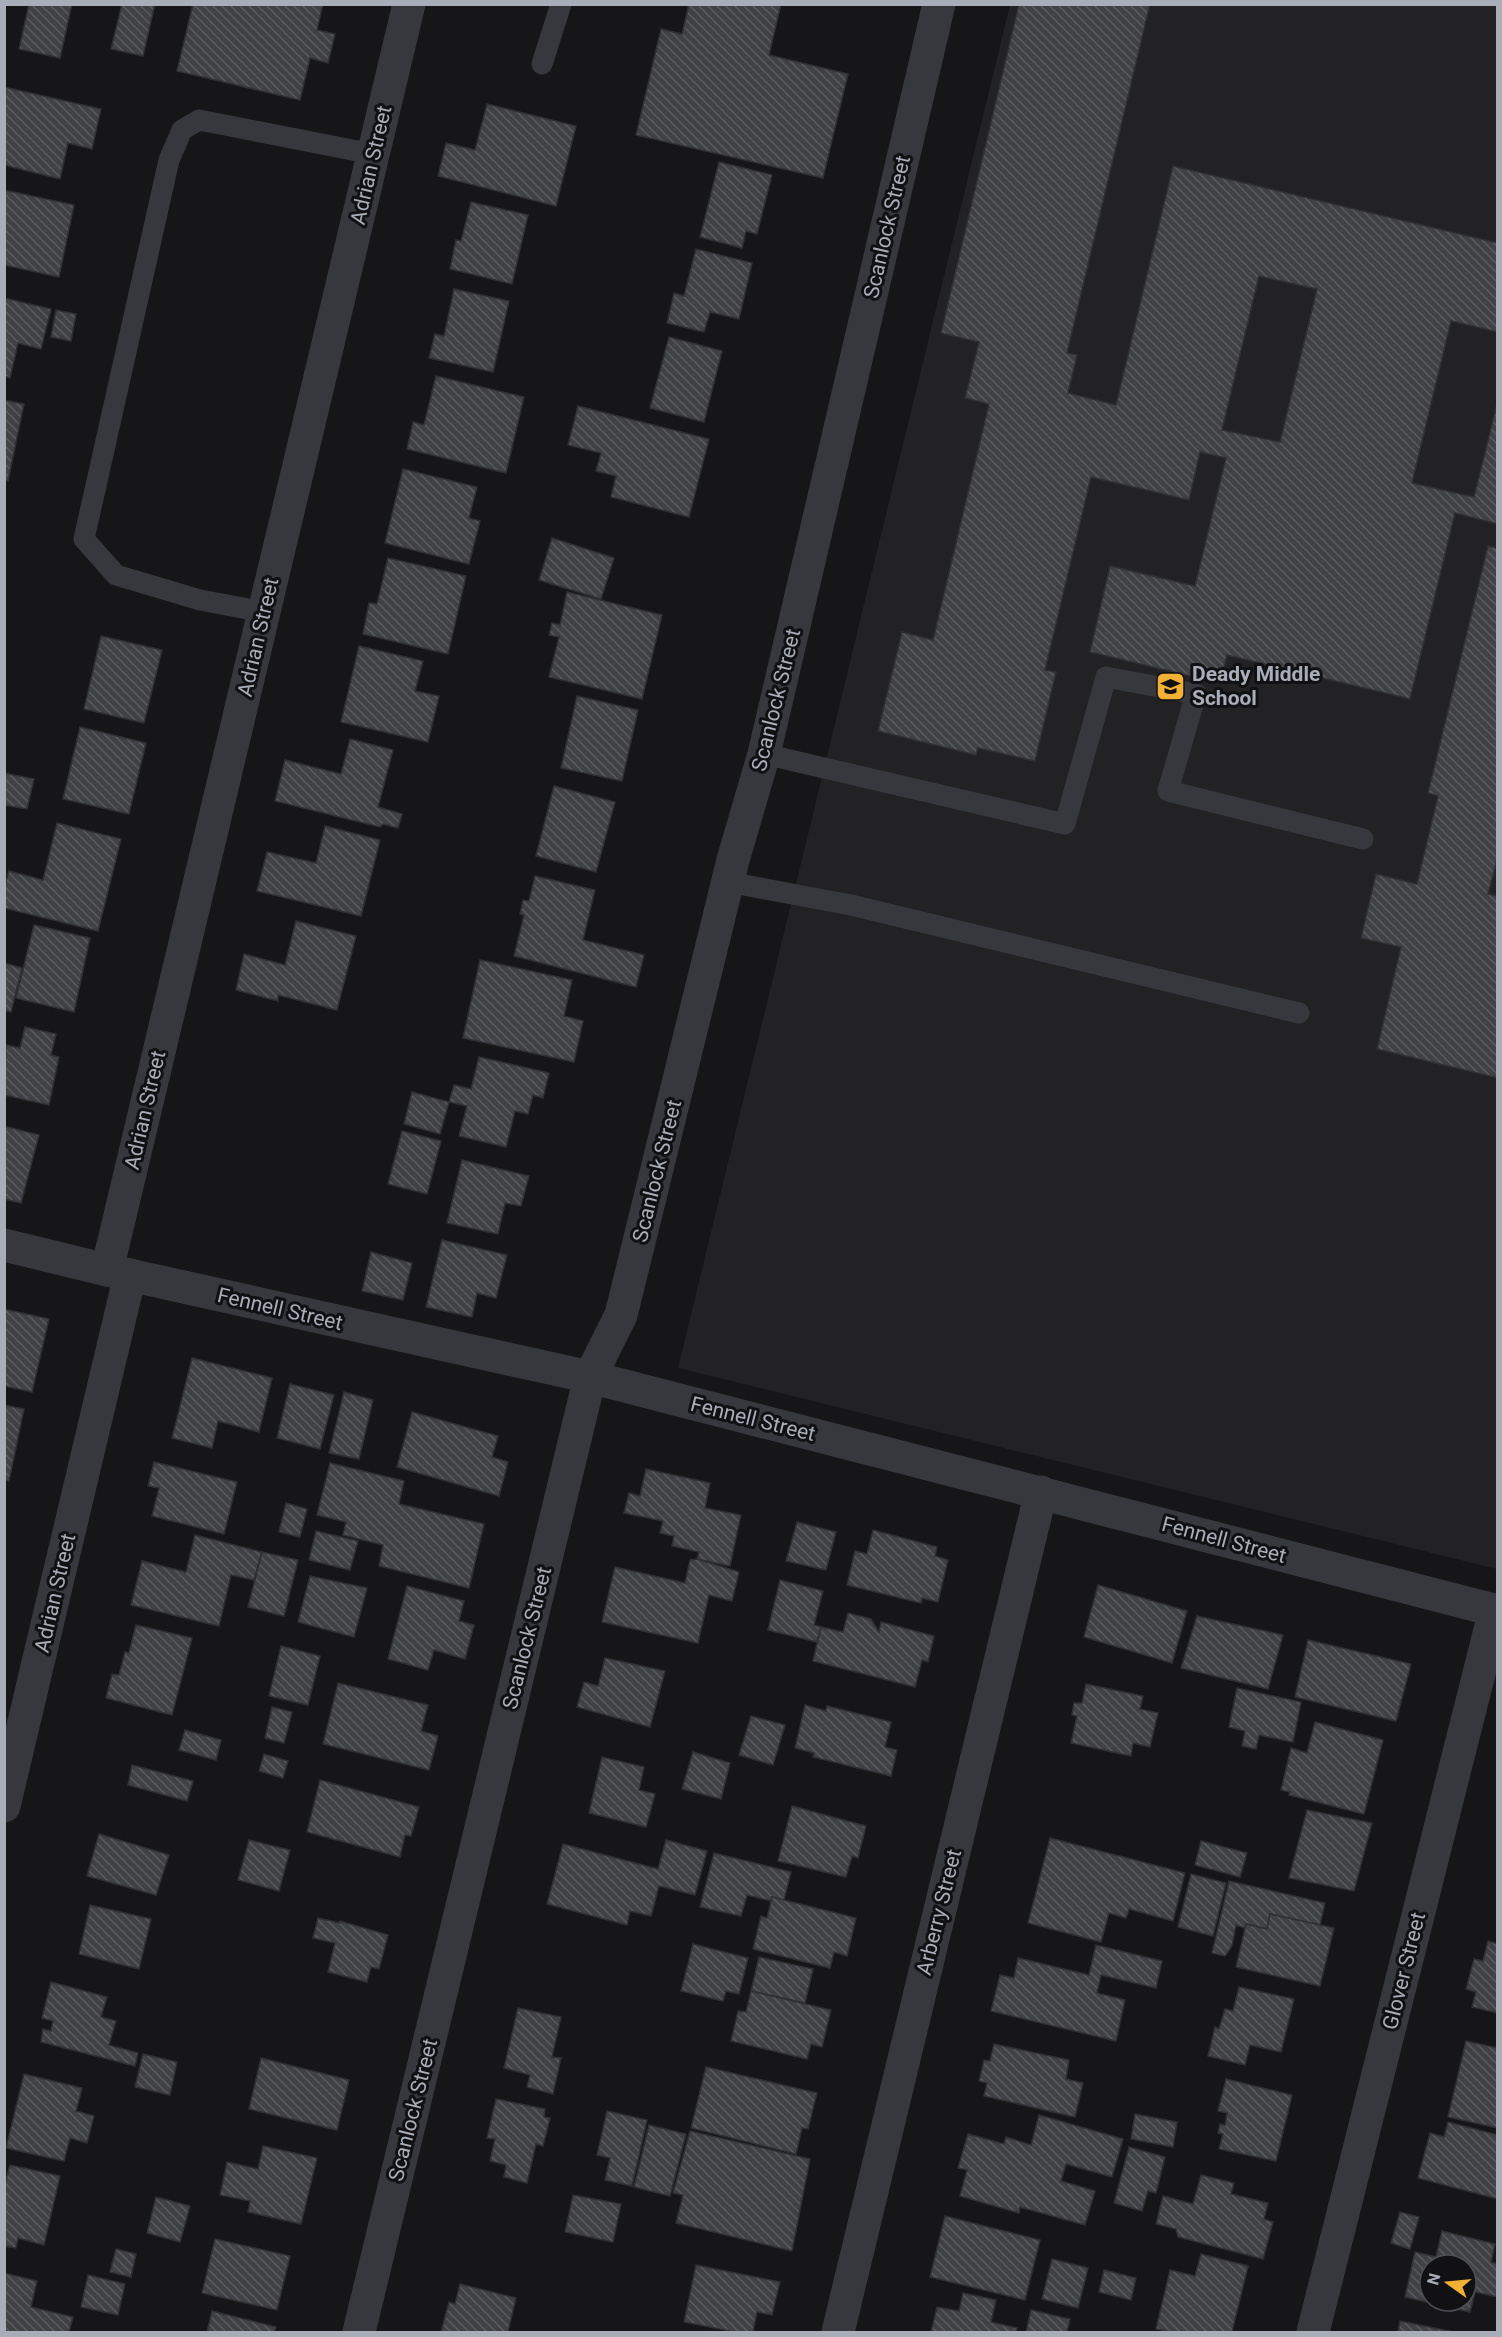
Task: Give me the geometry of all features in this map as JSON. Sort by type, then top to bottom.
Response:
[{"type":"street","name":"Adrian Street","points":[[4,1806],[264,612],[409,4]]},
{"type":"street","name":"Scanlock Street","points":[[359,2332],[590,1377],[621,1315],[728,882],[764,754],[939,4]]},
{"type":"street","name":"Fennell Street","points":[[4,1245],[119,1273],[590,1377],[1496,1611]]},
{"type":"street","name":"Arberry Street","points":[[838,2332],[1041,1492]]},
{"type":"street","name":"Glover Street","points":[[1313,2332],[1496,1611]]},
{"type":"lane","points":[[542,63],[561,4]]},
{"type":"lane","points":[[264,612],[200,600],[116,575],[84,539],[169,160],[182,130],[199,120],[373,154]]},
{"type":"lane","points":[[764,754],[1065,824],[1106,677],[1196,694],[1168,790],[1363,839]]},
{"type":"lane","points":[[728,882],[851,905],[1299,1012]]},
{"type":"shaded area","name":"Deady Middle School","points":[[1010,5],[1497,5],[1497,1569],[678,1368]]},
{"type":"building","points":[[29,4],[72,4],[60,58],[19,49]]},
{"type":"building","points":[[122,4],[155,4],[143,56],[111,49]]},
{"type":"building","points":[[193,4],[323,4],[317,30],[335,34],[328,63],[310,58],[300,100],[177,71]]},
{"type":"building","points":[[689,4],[781,4],[769,55],[848,74],[823,178],[636,135],[661,29],[682,34]]},
{"type":"building","points":[[1019,4],[1150,4],[1067,353],[1077,355],[1068,393],[1116,405],[1173,166],[1498,243],[1498,332],[1451,321],[1412,483],[1474,497],[1498,400],[1498,524],[1455,513],[1410,699],[1227,655],[1220,683],[1090,652],[1110,566],[1195,586],[1226,458],[1200,452],[1189,500],[1091,477],[1045,670],[1056,672],[1035,761],[978,748],[976,755],[878,731],[902,632],[933,640],[989,404],[965,398],[979,342],[941,333]],"holes":[[[1259,276],[1317,289],[1280,442],[1222,430]]]},
{"type":"building","points":[[4,87],[101,109],[92,149],[68,143],[60,179],[4,165]]},
{"type":"building","points":[[487,104],[576,126],[556,206],[438,176],[446,143],[475,150]]},
{"type":"building","points":[[719,162],[772,175],[757,234],[746,231],[742,248],[700,237]]},
{"type":"building","points":[[4,190],[74,205],[59,277],[4,265]]},
{"type":"building","points":[[471,202],[528,215],[512,284],[450,269],[456,240],[461,241]]},
{"type":"building","points":[[696,249],[752,263],[739,319],[710,312],[704,332],[667,323],[674,293],[684,296]]},
{"type":"building","points":[[454,289],[509,301],[493,372],[429,358],[435,334],[444,336]]},
{"type":"building","points":[[4,298],[51,309],[41,349],[18,343],[10,378],[4,376]]},
{"type":"building","points":[[56,310],[76,314],[71,341],[51,337]]},
{"type":"building","points":[[669,337],[722,351],[704,422],[650,408]]},
{"type":"building","points":[[436,376],[524,397],[506,473],[407,449],[413,422],[424,425]]},
{"type":"building","points":[[4,400],[24,404],[8,481],[4,480]]},
{"type":"building","points":[[578,406],[709,439],[689,517],[611,497],[616,476],[596,471],[601,453],[568,445]]},
{"type":"building","points":[[403,469],[477,487],[469,518],[480,521],[469,564],[385,543]]},
{"type":"building","points":[[552,538],[614,558],[601,599],[539,580]]},
{"type":"building","points":[[1498,545],[1498,856],[1488,894],[1498,896],[1498,1078],[1377,1049],[1401,947],[1361,938],[1376,874],[1417,884],[1438,796],[1428,793],[1488,546],[1497,548]]},
{"type":"building","points":[[388,558],[466,576],[448,654],[363,634],[369,603],[377,604]]},
{"type":"building","points":[[567,592],[662,615],[642,699],[549,677],[559,637],[549,635],[552,623],[560,625]]},
{"type":"building","points":[[101,636],[162,650],[144,723],[84,709]]},
{"type":"building","points":[[359,646],[423,661],[415,691],[439,696],[428,742],[341,722]]},
{"type":"building","points":[[577,696],[638,710],[622,781],[561,768]]},
{"type":"building","points":[[80,727],[146,743],[129,814],[63,799]]},
{"type":"building","points":[[350,739],[393,750],[378,807],[402,814],[398,828],[383,824],[380,827],[275,801],[285,760],[341,774]]},
{"type":"building","points":[[4,773],[34,779],[27,809],[4,805]]},
{"type":"building","points":[[554,786],[615,802],[596,872],[536,856]]},
{"type":"building","points":[[57,823],[121,839],[98,931],[4,908],[4,888],[9,871],[43,880]]},
{"type":"building","points":[[325,826],[380,840],[361,916],[257,891],[267,852],[316,863]]},
{"type":"building","points":[[535,876],[595,890],[583,940],[644,955],[636,987],[514,956],[524,915],[520,914],[523,900],[529,901]]},
{"type":"building","points":[[296,921],[356,936],[337,1010],[278,995],[278,1001],[236,990],[244,954],[285,965]]},
{"type":"building","points":[[34,925],[90,938],[74,1012],[16,998]]},
{"type":"building","points":[[480,960],[572,980],[564,1016],[583,1021],[574,1062],[463,1038]]},
{"type":"building","points":[[4,963],[22,968],[11,1012],[4,1010]]},
{"type":"building","points":[[25,1027],[56,1034],[51,1055],[59,1057],[49,1105],[4,1095],[6,1045],[20,1048]]},
{"type":"building","points":[[479,1057],[549,1073],[543,1098],[533,1095],[528,1114],[515,1111],[506,1147],[459,1136],[467,1106],[449,1102],[454,1085],[471,1089]]},
{"type":"building","points":[[412,1092],[449,1102],[440,1134],[404,1124]]},
{"type":"building","points":[[4,1126],[39,1135],[21,1203],[4,1199]]},
{"type":"building","points":[[402,1131],[441,1141],[427,1194],[388,1184]]},
{"type":"building","points":[[462,1160],[529,1176],[521,1206],[505,1203],[498,1234],[447,1223]]},
{"type":"building","points":[[442,1240],[507,1255],[496,1298],[477,1293],[472,1317],[426,1307]]},
{"type":"building","points":[[371,1252],[412,1263],[403,1300],[362,1291]]},
{"type":"building","points":[[4,1309],[49,1319],[32,1392],[4,1386]]},
{"type":"building","points":[[192,1358],[272,1378],[259,1432],[218,1421],[212,1448],[172,1438]]},
{"type":"building","points":[[290,1384],[334,1395],[320,1449],[277,1438]]},
{"type":"building","points":[[344,1392],[373,1400],[359,1459],[329,1453]]},
{"type":"building","points":[[4,1405],[24,1409],[9,1481],[4,1480]]},
{"type":"building","points":[[412,1412],[498,1436],[492,1457],[508,1462],[499,1496],[397,1467]]},
{"type":"building","points":[[154,1462],[237,1482],[224,1534],[152,1516],[159,1488],[148,1486]]},
{"type":"building","points":[[330,1463],[404,1481],[399,1504],[484,1524],[469,1588],[379,1566],[383,1545],[343,1535],[346,1522],[317,1515]]},
{"type":"building","points":[[646,1469],[710,1483],[705,1508],[741,1515],[730,1566],[697,1559],[699,1552],[672,1546],[674,1536],[660,1533],[663,1521],[624,1513],[629,1493],[640,1496]]},
{"type":"building","points":[[286,1503],[307,1509],[300,1537],[279,1532]]},
{"type":"building","points":[[797,1522],[836,1532],[826,1570],[786,1561]]},
{"type":"building","points":[[873,1530],[937,1547],[935,1556],[948,1560],[938,1602],[922,1598],[921,1603],[847,1585],[855,1551],[867,1554]]},
{"type":"building","points":[[316,1531],[358,1541],[350,1570],[309,1560]]},
{"type":"building","points":[[195,1535],[262,1552],[254,1580],[231,1575],[219,1626],[131,1605],[142,1561],[186,1572]]},
{"type":"building","points":[[262,1552],[298,1560],[284,1616],[248,1607]]},
{"type":"building","points":[[697,1559],[739,1572],[732,1601],[709,1595],[698,1643],[602,1622],[615,1567],[685,1583],[690,1560]]},
{"type":"building","points":[[310,1576],[367,1588],[354,1637],[298,1622]]},
{"type":"building","points":[[780,1580],[823,1591],[814,1625],[821,1627],[817,1642],[768,1630]]},
{"type":"building","points":[[1098,1585],[1187,1611],[1172,1663],[1084,1637]]},
{"type":"building","points":[[407,1586],[464,1601],[459,1621],[474,1625],[465,1659],[434,1650],[428,1670],[388,1659]]},
{"type":"building","points":[[848,1613],[871,1619],[879,1632],[881,1622],[934,1636],[928,1662],[922,1660],[915,1687],[813,1661],[821,1627],[843,1632]]},
{"type":"building","points":[[1197,1616],[1283,1635],[1268,1689],[1181,1668]]},
{"type":"building","points":[[136,1625],[192,1638],[172,1715],[106,1698],[112,1674],[119,1675],[125,1652],[129,1653]]},
{"type":"building","points":[[1308,1640],[1411,1664],[1396,1721],[1295,1697]]},
{"type":"building","points":[[281,1646],[320,1656],[308,1705],[269,1696]]},
{"type":"building","points":[[605,1658],[665,1671],[650,1727],[577,1707],[584,1682],[598,1686]]},
{"type":"building","points":[[338,1683],[428,1705],[421,1731],[438,1736],[429,1770],[323,1744]]},
{"type":"building","points":[[1086,1684],[1143,1696],[1140,1709],[1158,1713],[1150,1747],[1133,1743],[1131,1756],[1071,1743],[1077,1716],[1072,1715],[1074,1703],[1082,1703]]},
{"type":"building","points":[[1237,1688],[1301,1702],[1293,1742],[1259,1735],[1256,1749],[1242,1746],[1245,1731],[1229,1727]]},
{"type":"building","points":[[805,1705],[826,1711],[827,1706],[891,1722],[885,1747],[897,1750],[891,1776],[813,1757],[814,1753],[795,1748]]},
{"type":"building","points":[[272,1707],[292,1712],[284,1743],[265,1738]]},
{"type":"building","points":[[751,1716],[785,1725],[773,1765],[739,1755]]},
{"type":"building","points":[[1315,1722],[1383,1740],[1364,1814],[1289,1795],[1290,1792],[1281,1790],[1291,1748],[1307,1753]]},
{"type":"building","points":[[185,1730],[221,1740],[216,1760],[179,1750]]},
{"type":"building","points":[[693,1752],[730,1763],[721,1799],[682,1789]]},
{"type":"building","points":[[264,1754],[288,1761],[283,1778],[259,1771]]},
{"type":"building","points":[[602,1757],[644,1767],[639,1790],[655,1794],[646,1827],[589,1813]]},
{"type":"building","points":[[132,1765],[193,1781],[187,1801],[128,1785]]},
{"type":"building","points":[[320,1780],[419,1807],[411,1836],[405,1835],[400,1857],[307,1832]]},
{"type":"building","points":[[792,1806],[866,1826],[858,1858],[852,1856],[846,1877],[778,1861]]},
{"type":"building","points":[[1307,1810],[1372,1823],[1354,1891],[1289,1878]]},
{"type":"building","points":[[99,1834],[169,1855],[156,1895],[87,1876]]},
{"type":"building","points":[[1050,1838],[1185,1873],[1173,1921],[1129,1909],[1126,1918],[1109,1913],[1101,1942],[1028,1923]]},
{"type":"building","points":[[249,1840],[290,1850],[279,1891],[238,1880]]},
{"type":"building","points":[[666,1840],[707,1851],[695,1895],[659,1886],[651,1916],[630,1911],[627,1925],[547,1904],[563,1844],[658,1869]]},
{"type":"building","points":[[1201,1841],[1247,1853],[1240,1877],[1195,1865]]},
{"type":"building","points":[[714,1853],[791,1872],[784,1900],[772,1897],[771,1901],[747,1895],[741,1916],[700,1907]]},
{"type":"building","points":[[1191,1874],[1226,1883],[1213,1936],[1178,1927]]},
{"type":"building","points":[[1229,1881],[1325,1903],[1320,1925],[1270,1914],[1267,1929],[1246,1924],[1245,1928],[1236,1925],[1232,1946],[1225,1956],[1212,1953]]},
{"type":"building","points":[[772,1897],[856,1918],[847,1956],[834,1952],[830,1968],[753,1949],[761,1916],[767,1918]]},
{"type":"building","points":[[90,1905],[151,1919],[139,1969],[79,1954]]},
{"type":"building","points":[[1270,1914],[1334,1928],[1320,1986],[1236,1967],[1246,1924],[1267,1929]]},
{"type":"building","points":[[318,1918],[340,1923],[340,1921],[388,1935],[379,1969],[371,1967],[367,1982],[328,1972],[335,1943],[313,1938]]},
{"type":"building","points":[[1488,1941],[1498,1944],[1498,2013],[1472,2007],[1476,1992],[1466,1989],[1474,1959],[1483,1961]]},
{"type":"building","points":[[693,1944],[748,1958],[739,1994],[726,1991],[723,2001],[681,1991]]},
{"type":"building","points":[[1096,1945],[1162,1961],[1156,1988],[1101,1975],[1097,1993],[1125,2000],[1116,2041],[991,2011],[1000,1975],[1014,1978],[1018,1958],[1089,1975]]},
{"type":"building","points":[[759,1957],[813,1969],[805,2003],[751,1991]]},
{"type":"building","points":[[51,1982],[107,1997],[101,2017],[116,2021],[109,2045],[138,2053],[135,2066],[41,2042],[43,2029],[51,2031],[53,2021],[42,2018]]},
{"type":"building","points":[[1239,1987],[1294,1999],[1281,2052],[1250,2045],[1245,2065],[1208,2056],[1215,2027],[1219,2029],[1225,2009],[1233,2011]]},
{"type":"building","points":[[751,1991],[831,2010],[822,2047],[811,2044],[807,2059],[731,2041],[738,2011],[746,2012]]},
{"type":"building","points":[[518,2008],[561,2017],[552,2057],[561,2058],[553,2094],[527,2087],[530,2075],[504,2068]]},
{"type":"building","points":[[1466,2041],[1498,2048],[1498,2128],[1448,2117]]},
{"type":"building","points":[[994,2044],[1069,2060],[1066,2079],[1083,2083],[1075,2117],[984,2096],[987,2083],[979,2081],[984,2060],[990,2061]]},
{"type":"building","points":[[143,2054],[177,2062],[170,2095],[135,2087]]},
{"type":"building","points":[[261,2058],[349,2080],[337,2130],[249,2109]]},
{"type":"building","points":[[706,2067],[817,2093],[808,2129],[802,2128],[796,2154],[691,2128]]},
{"type":"building","points":[[24,2074],[82,2088],[76,2111],[94,2116],[87,2143],[70,2138],[64,2161],[6,2148]]},
{"type":"building","points":[[1226,2079],[1292,2095],[1276,2161],[1219,2149],[1223,2134],[1218,2133],[1220,2124],[1225,2125],[1227,2113],[1218,2111]]},
{"type":"building","points":[[496,2099],[545,2109],[544,2117],[550,2118],[543,2146],[536,2144],[527,2183],[504,2177],[506,2165],[490,2161],[495,2139],[487,2138]]},
{"type":"building","points":[[607,2111],[647,2120],[632,2186],[605,2180],[610,2158],[597,2155]]},
{"type":"building","points":[[1135,2114],[1177,2122],[1173,2147],[1131,2139]]},
{"type":"building","points":[[1039,2115],[1123,2139],[1112,2177],[1066,2164],[1061,2181],[1095,2191],[1085,2225],[1020,2207],[1019,2213],[960,2196],[967,2170],[958,2168],[968,2134],[1004,2144],[1006,2137],[1031,2145]]},
{"type":"building","points":[[1448,2122],[1498,2135],[1498,2199],[1418,2178],[1430,2133],[1444,2137]]},
{"type":"building","points":[[649,2125],[686,2134],[670,2196],[634,2187]]},
{"type":"building","points":[[690,2131],[810,2159],[792,2251],[676,2223],[683,2195],[673,2193]]},
{"type":"building","points":[[263,2146],[317,2158],[301,2224],[248,2212],[250,2201],[220,2195],[227,2162],[258,2169]]},
{"type":"building","points":[[1129,2147],[1165,2157],[1156,2193],[1148,2191],[1142,2211],[1114,2203]]},
{"type":"building","points":[[10,2165],[60,2176],[44,2245],[18,2238],[16,2248],[4,2246],[4,2187]]},
{"type":"building","points":[[1201,2175],[1234,2183],[1231,2194],[1268,2203],[1264,2219],[1273,2222],[1263,2259],[1178,2237],[1176,2229],[1156,2224],[1163,2196],[1193,2204]]},
{"type":"building","points":[[573,2195],[621,2204],[613,2242],[565,2232]]},
{"type":"building","points":[[156,2197],[190,2206],[180,2242],[147,2233]]},
{"type":"building","points":[[1400,2212],[1419,2217],[1410,2249],[1391,2243]]},
{"type":"building","points":[[945,2216],[1040,2240],[1025,2300],[930,2277]]},
{"type":"building","points":[[1442,2231],[1495,2244],[1491,2262],[1498,2264],[1498,2297],[1478,2293],[1478,2253],[1437,2253]]},
{"type":"building","points":[[215,2239],[290,2256],[277,2310],[202,2293]]},
{"type":"building","points":[[116,2249],[136,2254],[131,2277],[110,2272]]},
{"type":"building","points":[[1415,2252],[1419,2253],[1418,2300],[1405,2297]]},
{"type":"building","points":[[1201,2254],[1248,2266],[1232,2332],[1172,2332],[1156,2329],[1170,2270],[1195,2276]]},
{"type":"building","points":[[1052,2259],[1088,2268],[1078,2308],[1042,2299]]},
{"type":"building","points":[[696,2265],[780,2282],[772,2315],[757,2312],[753,2332],[735,2332],[684,2322]]},
{"type":"building","points":[[1104,2270],[1136,2278],[1131,2300],[1099,2292]]},
{"type":"building","points":[[4,2273],[37,2281],[31,2307],[73,2317],[69,2332],[4,2332]]},
{"type":"building","points":[[88,2275],[125,2284],[118,2315],[81,2307]]},
{"type":"building","points":[[460,2284],[516,2298],[508,2332],[441,2332],[449,2302],[455,2304]]},
{"type":"building","points":[[963,2293],[996,2300],[991,2322],[1017,2328],[1016,2332],[931,2332],[937,2307],[959,2311]]},
{"type":"building","points":[[1031,2310],[1070,2319],[1067,2332],[1026,2332]]},
{"type":"building","points":[[212,2311],[276,2327],[274,2332],[207,2332]]},
{"type":"building","points":[[1400,2321],[1454,2332],[1398,2332]]},
{"type":"place","name":"Deady Middle School","points":[[1171,686]]}]
